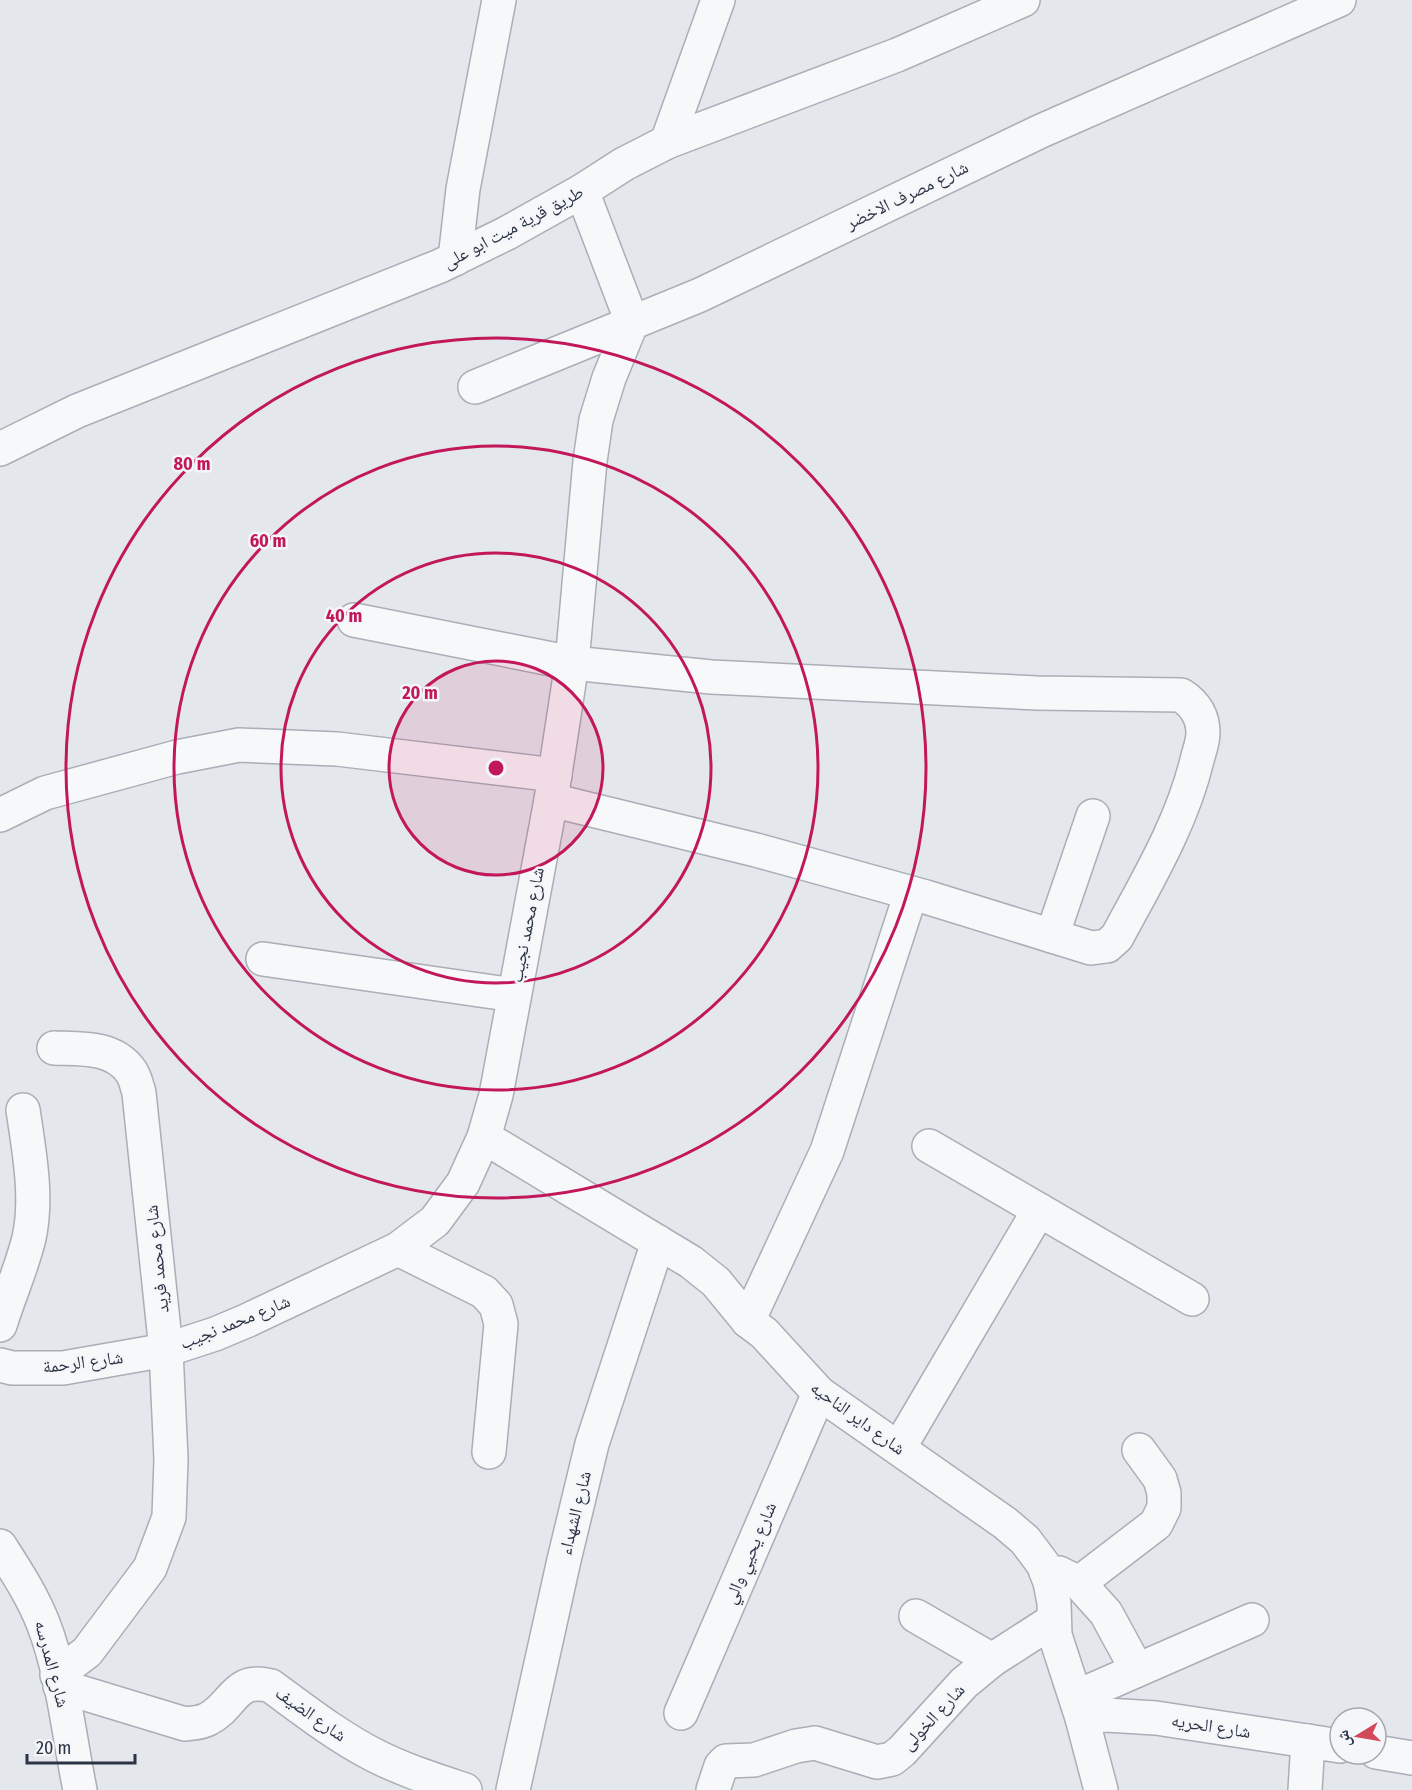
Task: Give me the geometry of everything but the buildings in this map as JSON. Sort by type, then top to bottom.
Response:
[{"type":"street","points":[[454,259],[463,189],[499,0]]},
{"type":"street","points":[[667,142],[718,0]]},
{"type":"street","name":"طريق قرية ميت ابو على","points":[[0,449],[77,411],[454,259],[507,233],[582,191],[624,164],[667,142],[897,55],[1023,0]]},
{"type":"street","name":"شارع مصرف الاخضر","points":[[475,387],[700,296],[1041,131],[1339,0]]},
{"type":"street","points":[[582,191],[632,322]]},
{"type":"street","name":"شارع محمد نجيب","points":[[166,1350],[246,1322],[398,1249],[435,1221],[463,1183],[484,1137],[496,1095],[553,788],[572,663],[590,461],[596,420],[609,378],[632,322]]},
{"type":"street","points":[[0,815],[45,793],[177,756],[239,745],[337,748],[553,788],[1091,948],[1107,946],[1117,937],[1145,885],[1182,809],[1203,734],[1199,714],[1194,704],[1181,695],[1037,693],[711,677],[572,663],[354,620]]},
{"type":"street","points":[[1052,936],[1093,816]]},
{"type":"street","points":[[748,1321],[827,1151],[911,893]]},
{"type":"street","points":[[263,959],[514,994]]},
{"type":"street","name":"شارع محمد فريد","points":[[54,1048],[99,1051],[118,1058],[132,1072],[139,1093],[166,1350],[171,1459],[169,1517],[150,1568],[87,1652],[58,1680]]},
{"type":"street","points":[[0,1325],[29,1236],[32,1196],[23,1110]]},
{"type":"street","name":"شارع داير الناحيه","points":[[484,1137],[691,1262],[716,1281],[748,1321],[764,1333],[819,1393],[1005,1523],[1025,1540],[1043,1564],[1050,1582],[1054,1603],[1055,1635],[1079,1708],[1101,1790]]},
{"type":"street","points":[[929,1146],[1192,1299]]},
{"type":"street","points":[[899,1448],[1039,1210]]},
{"type":"street","name":"شارع الشهداء","points":[[513,1790],[592,1444],[658,1242]]},
{"type":"street","points":[[398,1249],[484,1293],[496,1305],[501,1324],[489,1452]]},
{"type":"street","name":"شارع الرحمة","points":[[0,1365],[12,1368],[63,1368],[166,1350]]},
{"type":"street","name":"شارع يحيي والي","points":[[681,1713],[819,1393]]},
{"type":"street","points":[[1078,1583],[1156,1524],[1164,1508],[1164,1493],[1160,1479],[1139,1450]]},
{"type":"street","name":"شارع المدرسه","points":[[0,1546],[30,1594],[43,1624],[58,1680],[80,1790]]},
{"type":"street","points":[[1043,1564],[1078,1583],[1106,1613],[1137,1670]]},
{"type":"street","points":[[916,1616],[992,1660]]},
{"type":"street","name":"شارع الخولى","points":[[713,1790],[721,1766],[726,1761],[754,1760],[805,1744],[815,1743],[877,1762],[892,1759],[964,1683],[992,1660],[1054,1620]]},
{"type":"street","points":[[1079,1708],[1137,1670],[1252,1620]]},
{"type":"street","name":"شارع الضيف","points":[[58,1680],[185,1724],[209,1719],[239,1690],[249,1684],[260,1683],[271,1686],[335,1732],[375,1756],[465,1790]]},
{"type":"street","name":"شارع الحريه","points":[[1079,1708],[1106,1715],[1156,1718],[1328,1744]]},
{"type":"street","points":[[1305,1790],[1308,1741]]},
{"type":"street","points":[[1388,1754],[1412,1758]]}]
